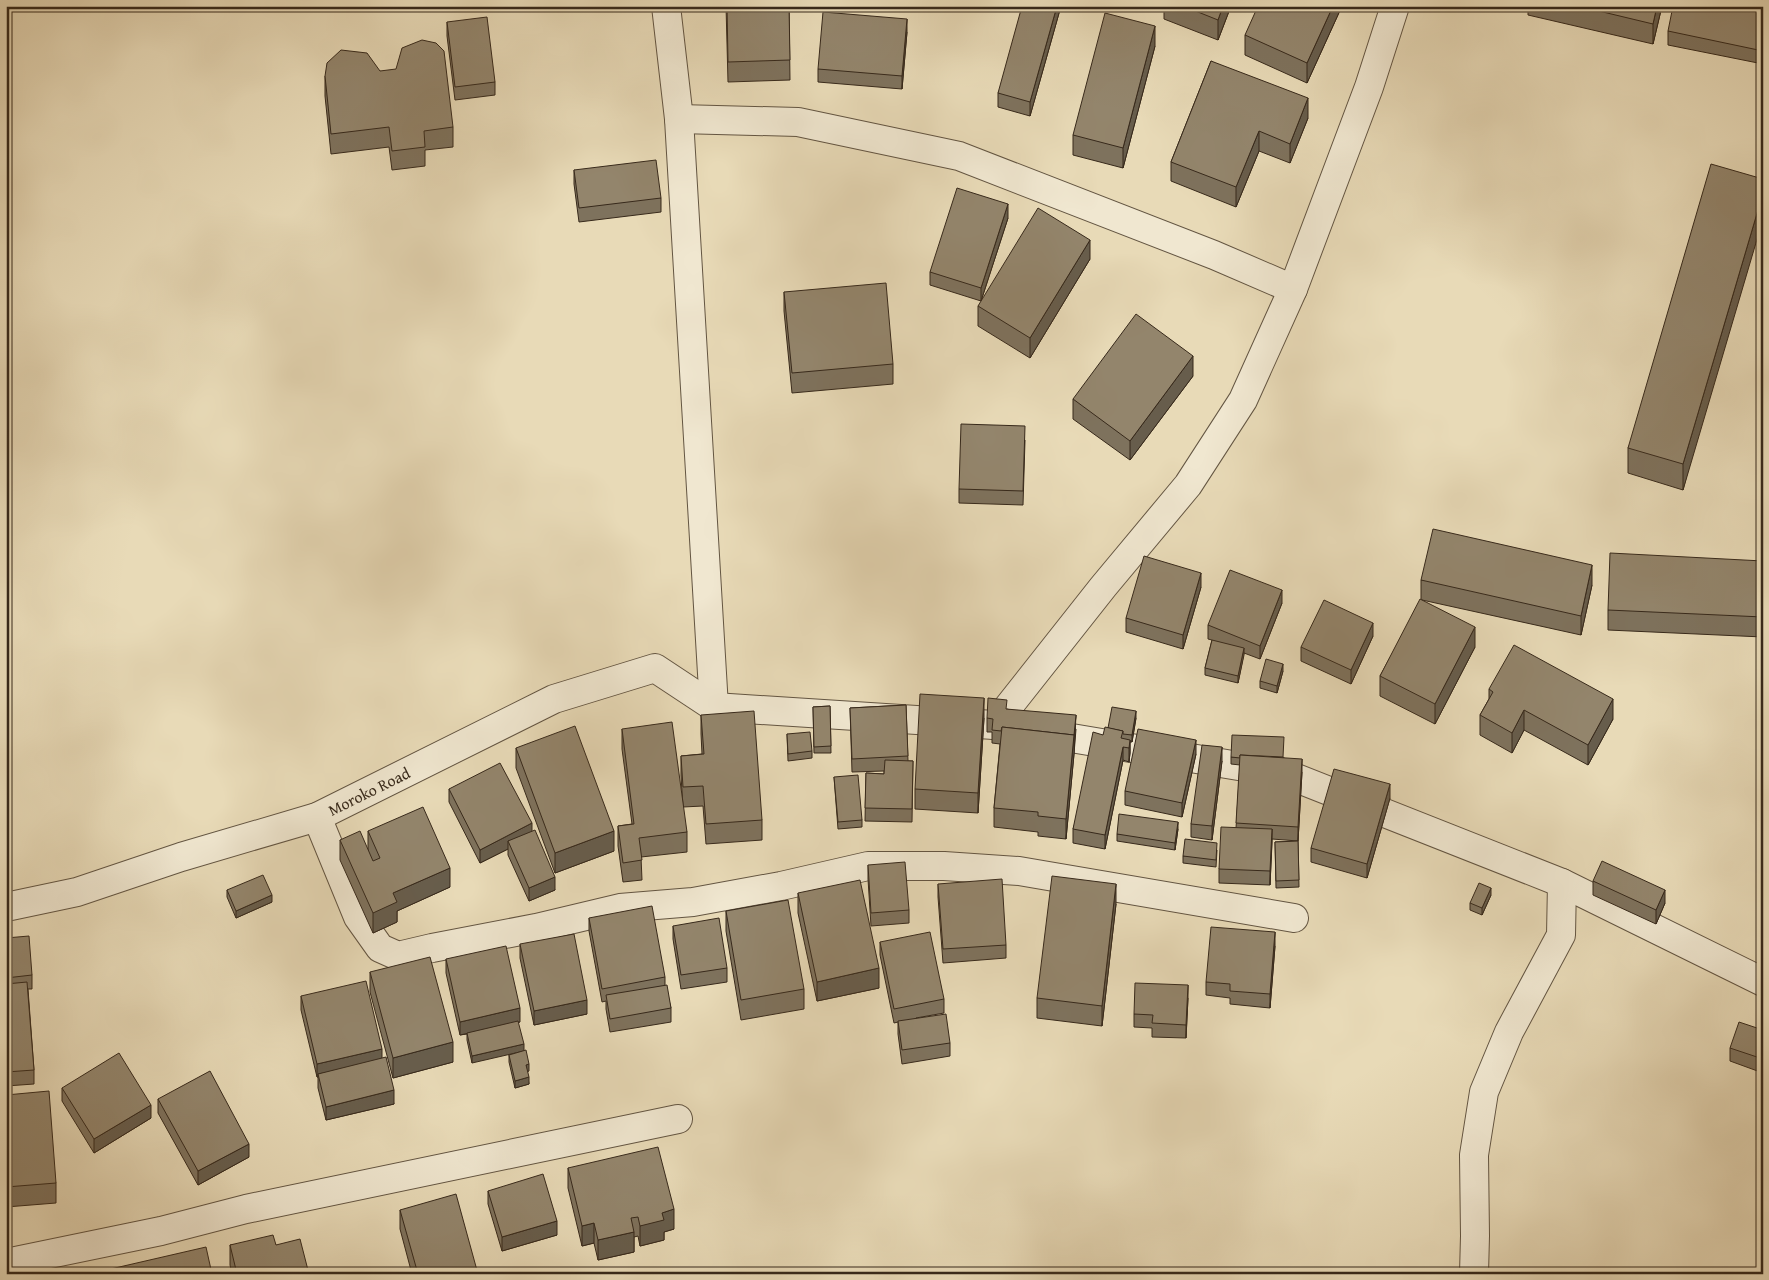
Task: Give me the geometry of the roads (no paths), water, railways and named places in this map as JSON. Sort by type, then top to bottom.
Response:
[{"type":"street","points":[[666,6],[679,119],[714,707],[994,725],[1286,774],[1562,883],[1763,982]]},
{"type":"street","points":[[994,725],[1103,587],[1188,485],[1244,400],[1293,289],[1369,87],[1395,6]]},
{"type":"street","points":[[679,119],[798,122],[958,156],[1214,255],[1293,289]]},
{"type":"street","name":"Moroko Road","points":[[6,907],[77,892],[181,857],[317,817],[554,699],[655,668],[714,707]]},
{"type":"street","points":[[317,817],[358,917],[380,948],[398,956],[536,928],[620,908],[703,900],[781,886],[868,866],[944,866],[1019,871],[1294,918]]},
{"type":"street","points":[[1474,1274],[1474,1155],[1484,1092],[1509,1032],[1561,935],[1562,883]]},
{"type":"street","points":[[6,1263],[161,1231],[246,1209],[678,1119]]}]
